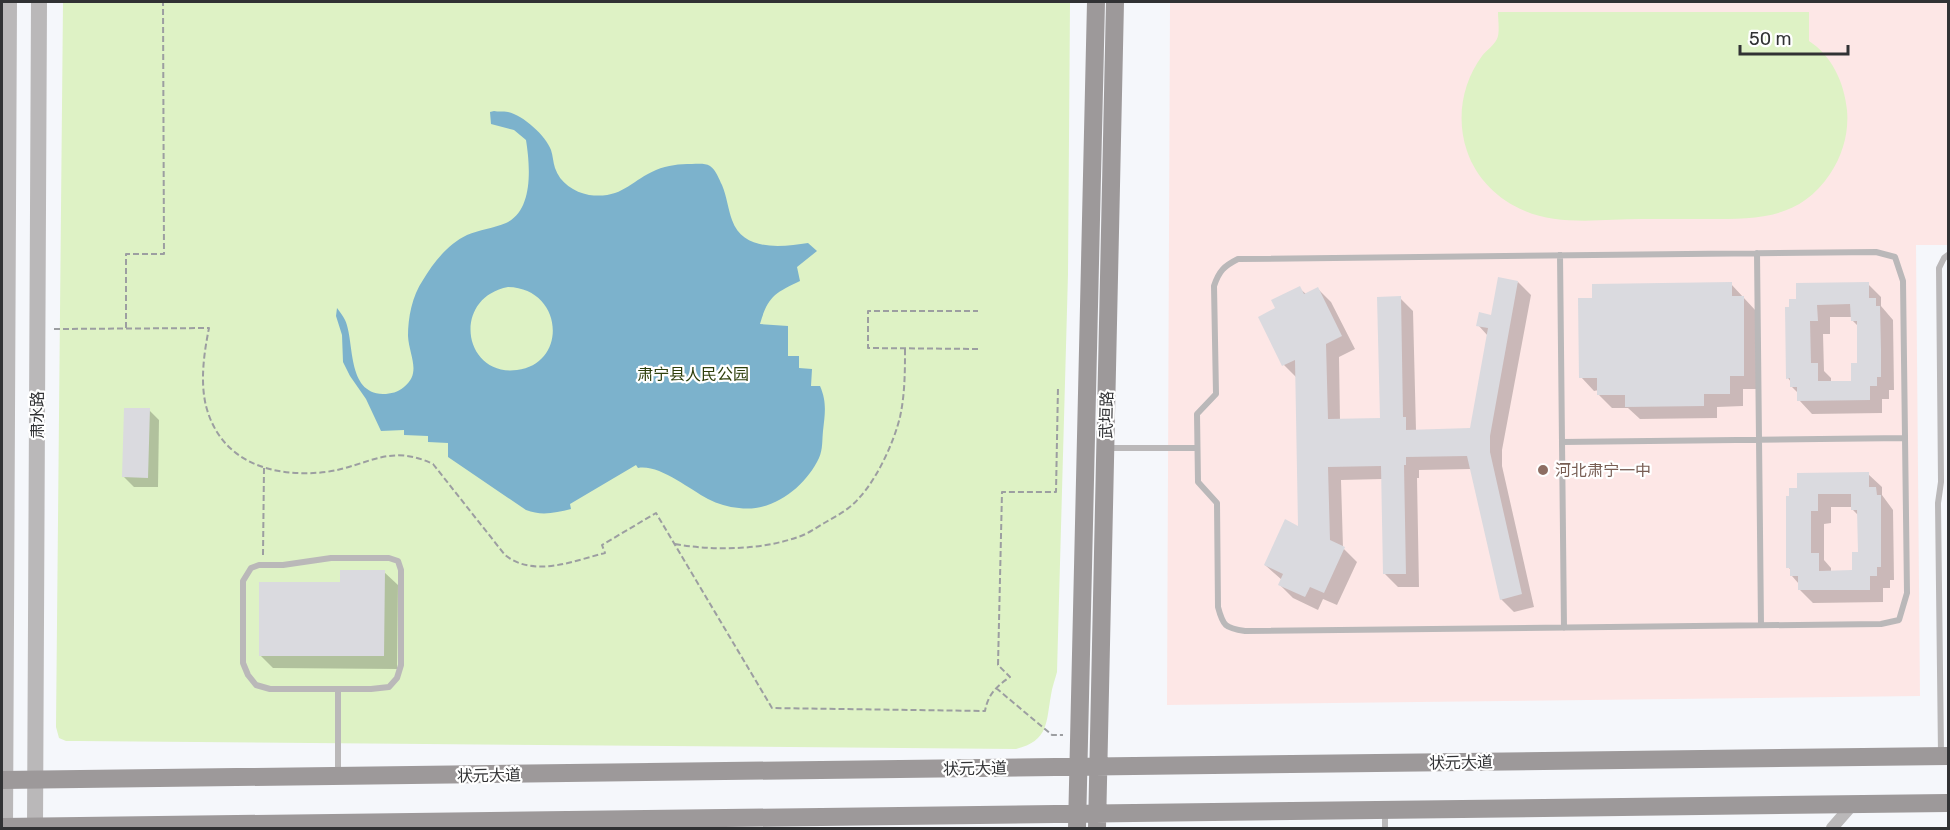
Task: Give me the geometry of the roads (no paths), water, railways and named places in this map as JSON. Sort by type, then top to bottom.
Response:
[{"type":"main road","name":"武垣路","points":[[1077,821],[1096,2]]},
{"type":"main road","name":"武垣路","points":[[1097,821],[1115,2]]},
{"type":"main road","name":"状元大道","points":[[3,780],[1945,756]]},
{"type":"main road","points":[[4,827],[1097,821],[1385,810],[1948,803]]},
{"type":"street","name":"肃水路","points":[[4,827],[9,2]]},
{"type":"street","name":"肃水路","points":[[35,828],[39,2]]},
{"type":"street","points":[[1833,828],[1853,804]]},
{"type":"lane","points":[[1876,252],[1895,257],[1903,281],[1907,594],[1899,620],[1881,624],[1257,631],[1228,628],[1222,620],[1218,607],[1217,503],[1198,482],[1197,414],[1216,394],[1214,286],[1219,272],[1225,266],[1238,259],[1757,253],[1876,252]]},
{"type":"lane","points":[[1757,253],[1761,625]]},
{"type":"lane","points":[[1560,255],[1564,628]]},
{"type":"lane","points":[[1945,756],[1938,503],[1945,482],[1939,268],[1948,255]]},
{"type":"lane","points":[[1562,442],[1905,438]]},
{"type":"lane","points":[[1106,448],[1197,447]]},
{"type":"lane","points":[[331,558],[389,558],[398,561],[401,570],[401,665],[397,678],[389,687],[338,689],[270,689],[256,684],[249,675],[243,663],[243,581],[251,568],[331,558]]},
{"type":"lane","points":[[338,689],[338,777]]},
{"type":"lane","points":[[1385,810],[1385,828]]},
{"type":"water","points":[[490,112],[514,114],[533,127],[548,144],[560,178],[578,192],[601,196],[618,192],[660,168],[706,164],[717,175],[724,189],[732,220],[737,230],[745,238],[764,245],[775,246],[808,243],[817,251],[797,267],[800,281],[778,292],[770,301],[760,324],[788,326],[788,356],[799,356],[799,368],[812,369],[811,386],[820,386],[825,403],[820,455],[806,478],[787,495],[764,506],[735,508],[708,499],[664,473],[638,468],[636,465],[570,504],[571,509],[554,513],[537,513],[526,510],[448,457],[448,443],[428,442],[428,436],[404,435],[404,430],[381,431],[366,399],[343,362],[342,335],[336,316],[337,308],[345,320],[357,376],[363,385],[371,391],[383,394],[404,387],[409,382],[413,370],[408,336],[413,300],[419,286],[436,261],[454,243],[472,233],[506,223],[515,217],[526,198],[529,174],[526,140],[514,130],[491,124]],"holes":[[[508,287],[526,291],[540,299],[549,312],[553,326],[552,341],[545,354],[534,364],[517,370],[499,369],[485,362],[475,350],[471,335],[472,320],[478,306],[490,294]]]},
{"type":"place","name":"河北肃宁一中","points":[[1543,470]]},
{"type":"park label","name":"肃宁县人民公园","points":[[693,374]]}]
